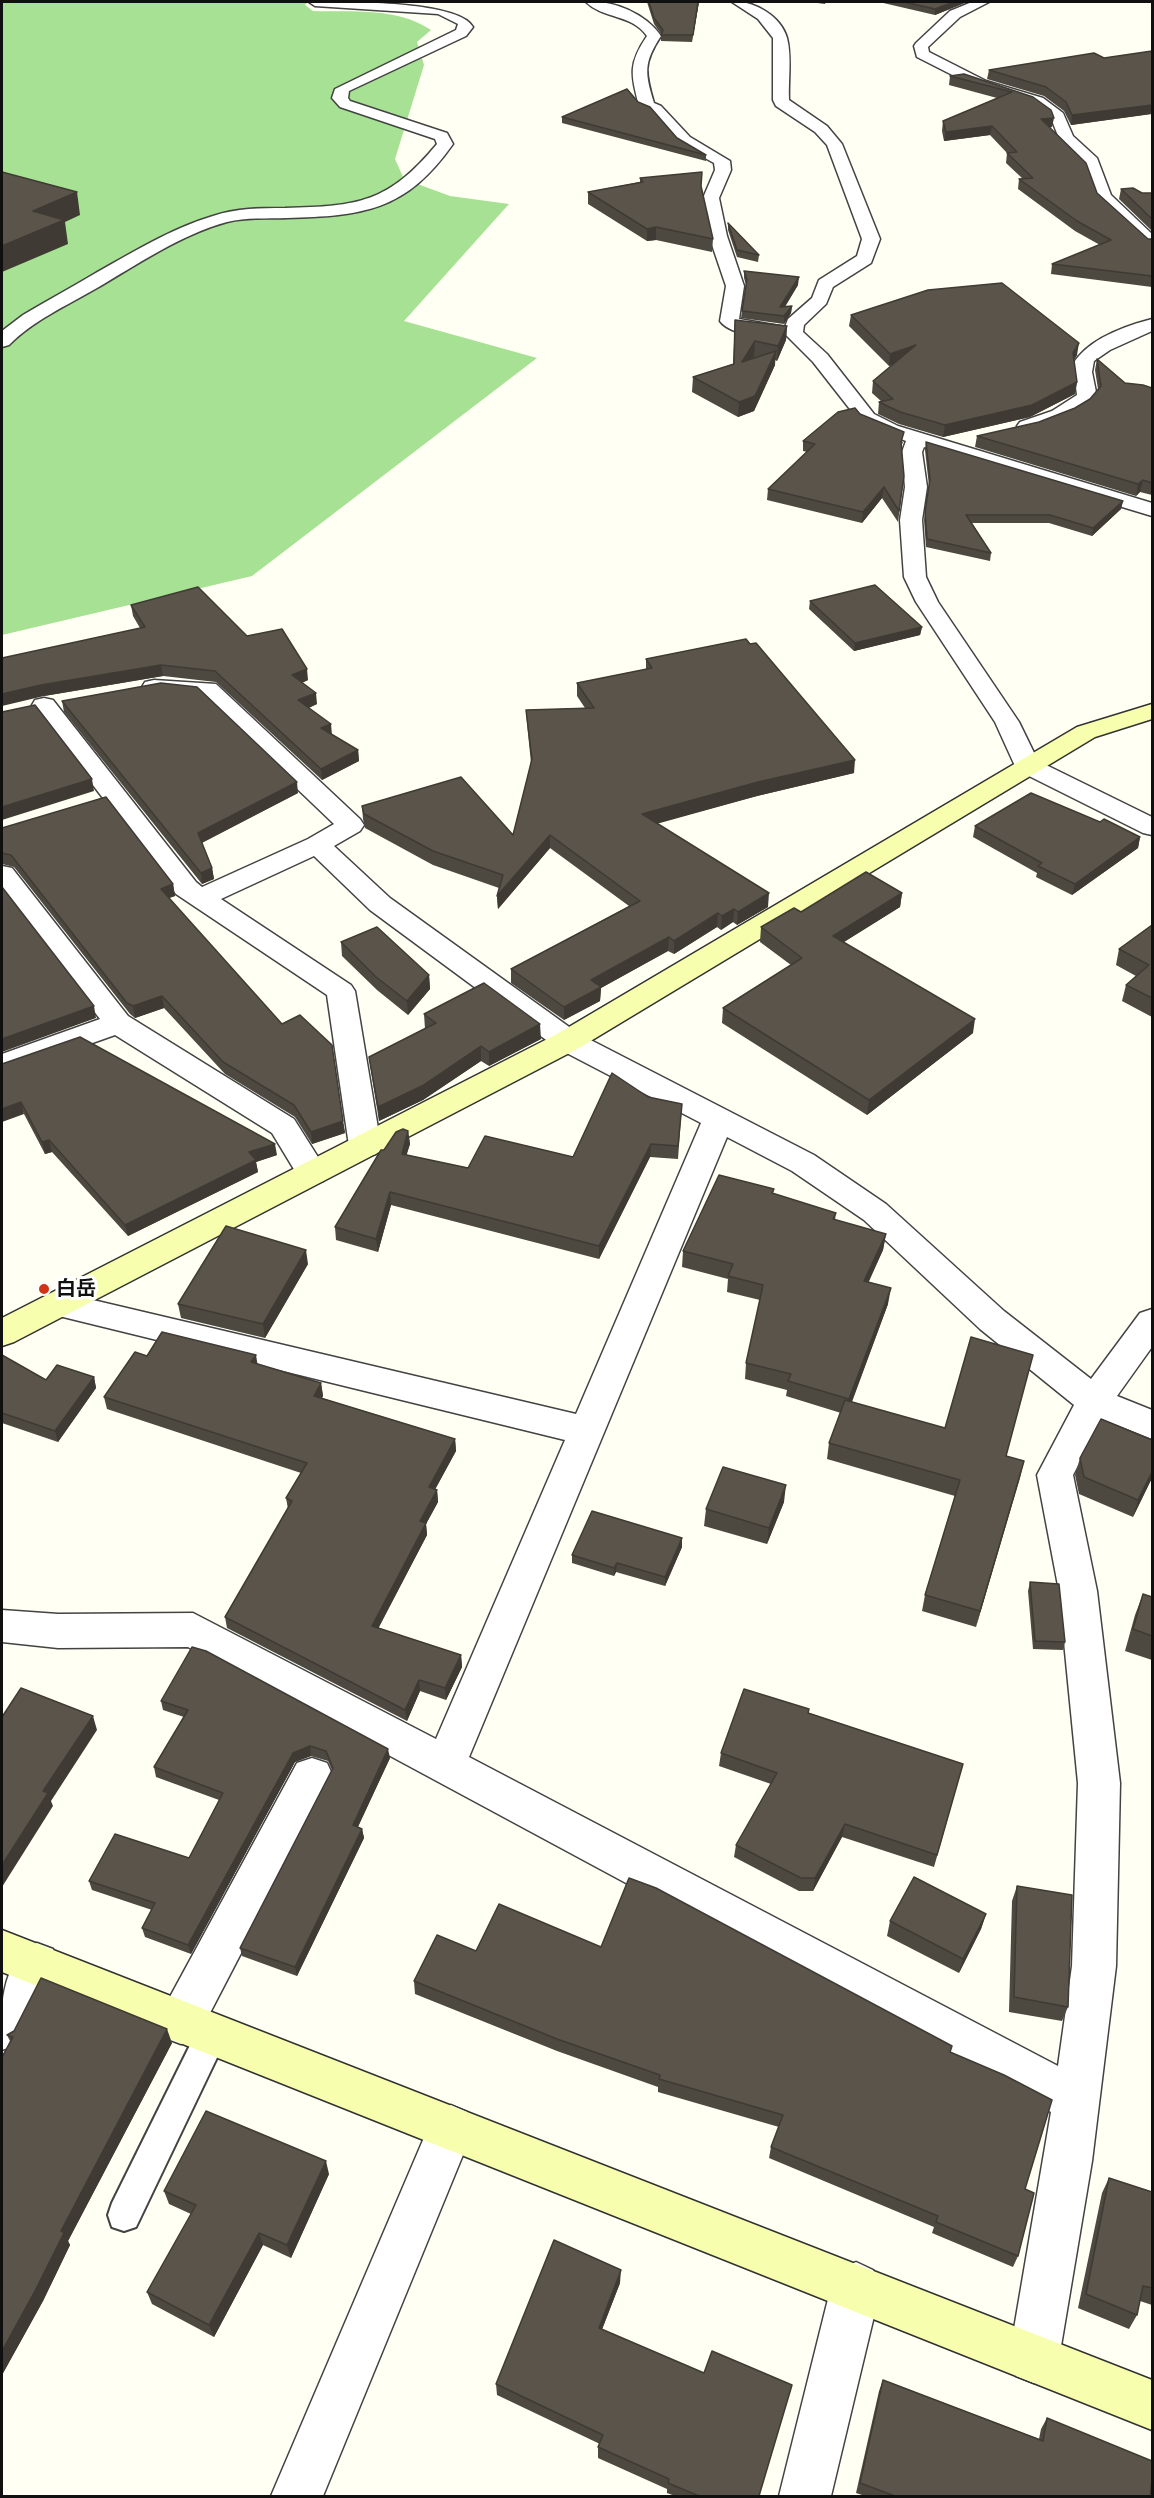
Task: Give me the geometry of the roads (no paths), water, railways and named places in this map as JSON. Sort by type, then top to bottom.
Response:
[{"type":"street","points":[[2,341],[44,310],[180,234],[243,214],[352,210],[376,205],[394,196],[425,171],[445,144],[441,136],[345,104],[340,98],[342,89],[460,33],[466,27],[464,22],[441,10],[428,8],[315,2]]},
{"type":"street","points":[[593,2],[640,20],[651,29],[654,36],[641,55],[637,66],[647,106],[656,109],[684,140],[722,161],[723,171],[711,198],[718,236],[735,286],[729,321],[738,327],[794,333],[820,358],[867,418],[918,438],[1152,510]]},
{"type":"street","points":[[739,2],[764,17],[776,30],[780,38],[781,100],[784,106],[820,129],[834,144],[871,239],[865,259],[825,284],[820,300],[795,323],[794,333]]},
{"type":"street","points":[[982,2],[955,14],[921,46],[922,54],[981,84],[1038,101],[1058,116],[1066,138],[1089,158],[1103,197],[1152,243]]},
{"type":"street","points":[[1007,430],[1050,420],[1076,407],[1087,397],[1082,367],[1086,357],[1115,340],[1152,325]]},
{"type":"street","points":[[918,438],[912,452],[916,487],[911,520],[915,578],[927,602],[1007,722],[1028,766],[1152,827]]},
{"type":"street","points":[[943,446],[975,438]]},
{"type":"street","points":[[130,691],[163,685],[207,689],[351,825],[317,845],[200,898]]},
{"type":"street","points":[[44,705],[103,799],[186,888],[341,991],[365,1146]]},
{"type":"street","points":[[2,1334],[568,1041],[1086,732],[1152,711]]},
{"type":"street","points":[[317,845],[380,904],[568,1041],[718,1121],[803,1163],[875,1212],[992,1320],[1094,1401],[1152,1425]]},
{"type":"street","points":[[2,874],[118,1023],[283,1126],[312,1173]]},
{"type":"street","points":[[2,1065],[118,1023]]},
{"type":"street","points":[[446,1766],[718,1121]]},
{"type":"street","points":[[59,1304],[587,1431]]},
{"type":"street","points":[[1034,2358],[1094,1966],[1099,1783],[1078,1591],[1055,1475],[1094,1401],[1152,1322]]},
{"type":"street","points":[[2,1626],[58,1631],[193,1630],[1075,2100]]},
{"type":"street","points":[[197,2028],[312,1776]]},
{"type":"street","points":[[2,2028],[19,1958],[1152,2405]]},
{"type":"street","points":[[297,2496],[451,2128]]},
{"type":"street","points":[[805,2496],[856,2287]]},
{"type":"lane","points":[[124,2215],[197,2028]]},
{"type":"place","name":"白岳","points":[[44,1289]]}]
